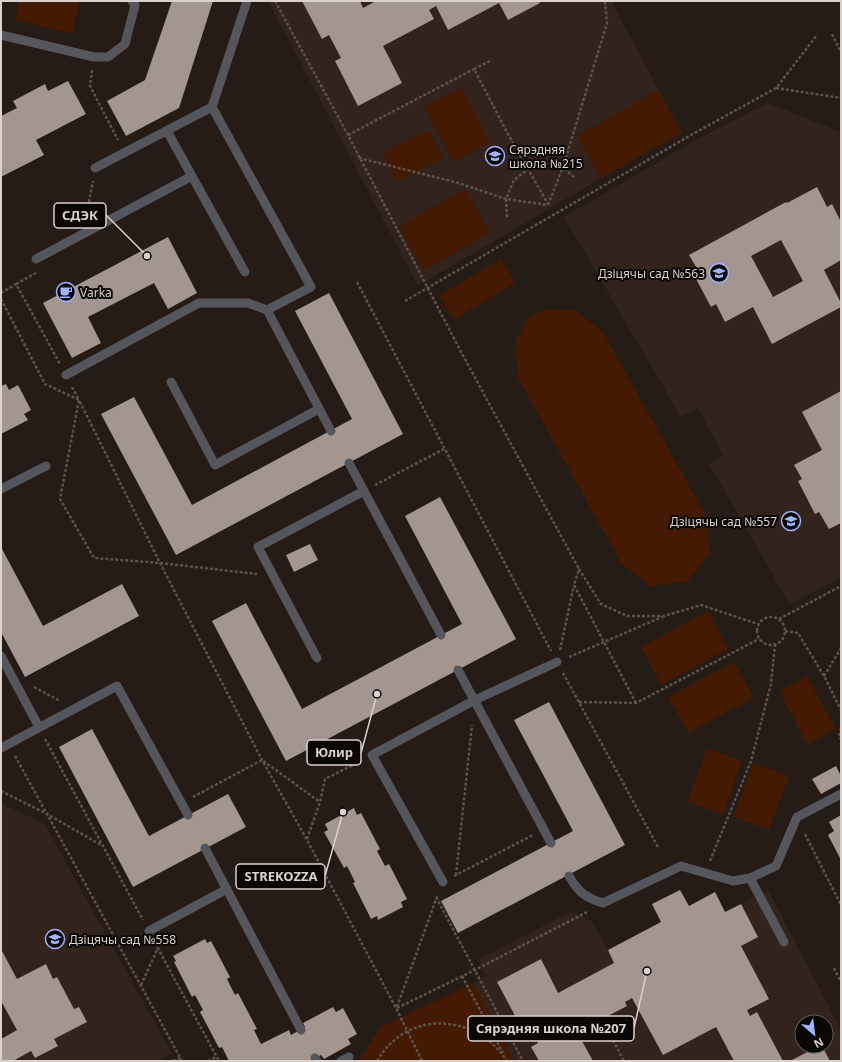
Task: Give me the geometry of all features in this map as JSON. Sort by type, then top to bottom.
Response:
[{"type":"lane","points":[[1,35],[94,56],[108,57],[125,44],[135,5],[132,1]]},
{"type":"lane","points":[[95,168],[212,107],[247,1]]},
{"type":"lane","points":[[212,107],[312,287],[267,310]]},
{"type":"lane","points":[[167,131],[245,272]]},
{"type":"lane","points":[[36,259],[192,176]]},
{"type":"lane","points":[[66,374],[199,303],[248,303],[267,310],[331,431]]},
{"type":"lane","points":[[171,382],[215,465],[319,410]]},
{"type":"lane","points":[[349,463],[441,635]]},
{"type":"lane","points":[[1,489],[46,466]]},
{"type":"lane","points":[[317,658],[258,547],[364,491]]},
{"type":"lane","points":[[1,656],[39,727]]},
{"type":"lane","points":[[443,882],[372,755],[474,700],[557,662]]},
{"type":"lane","points":[[458,670],[551,843]]},
{"type":"lane","points":[[4,746],[117,686],[188,815]]},
{"type":"lane","points":[[568,876],[576,888],[591,900],[603,903],[681,866],[733,881],[750,878],[776,866],[797,817],[841,794]]},
{"type":"lane","points":[[206,848],[301,1030]]},
{"type":"lane","points":[[750,878],[784,942]]},
{"type":"lane","points":[[149,931],[227,889]]},
{"type":"path","points":[[275,1],[348,135],[427,288],[579,569],[601,604],[627,616],[664,616]]},
{"type":"path","points":[[548,205],[563,167],[607,23],[605,2]]},
{"type":"path","points":[[832,34],[841,52]]},
{"type":"path","points":[[405,301],[691,135],[776,88],[817,35]]},
{"type":"path","points":[[94,56],[90,86],[125,153]]},
{"type":"path","points":[[348,135],[490,61]]},
{"type":"path","points":[[474,69],[548,205]]},
{"type":"path","points":[[776,88],[841,98]]},
{"type":"path","points":[[359,158],[455,182],[506,199],[548,205]]},
{"type":"path","points":[[507,217],[506,199],[514,180],[528,169],[544,163],[563,167],[575,178]]},
{"type":"path","points":[[357,282],[557,662],[658,847]]},
{"type":"path","points":[[1,293],[16,284],[66,374],[160,563],[262,760],[307,840],[408,1031],[422,1061]]},
{"type":"path","points":[[1,299],[45,384],[79,400]]},
{"type":"path","points":[[45,384],[66,374]]},
{"type":"path","points":[[79,400],[60,499],[94,558],[160,563],[273,576]]},
{"type":"path","points":[[364,491],[444,449]]},
{"type":"path","points":[[557,662],[579,569]]},
{"type":"path","points":[[574,585],[636,703]]},
{"type":"path","points":[[779,619],[841,586]]},
{"type":"path","points":[[557,662],[664,616],[701,605],[758,624]]},
{"type":"path","points":[[766,617],[775,617],[779,619],[784,626],[785,631],[782,639],[775,644],[766,644],[759,639],[757,632],[758,624],[766,617]]},
{"type":"path","points":[[785,631],[798,633],[824,676],[841,710]]},
{"type":"path","points":[[579,702],[636,703],[759,639]]},
{"type":"path","points":[[706,873],[751,761],[771,684],[775,644]]},
{"type":"path","points":[[824,676],[841,648]]},
{"type":"path","points":[[32,686],[74,709]]},
{"type":"path","points":[[456,876],[474,700]]},
{"type":"path","points":[[39,727],[218,1061]]},
{"type":"path","points":[[841,728],[839,736],[841,739]]},
{"type":"path","points":[[4,746],[47,814],[182,1061]]},
{"type":"path","points":[[307,840],[320,802],[325,779],[372,755]]},
{"type":"path","points":[[262,760],[320,802]]},
{"type":"path","points":[[182,803],[262,760]]},
{"type":"path","points":[[1,791],[47,814],[102,846]]},
{"type":"path","points":[[797,817],[841,905]]},
{"type":"path","points":[[396,1008],[436,897],[443,882],[544,829]]},
{"type":"path","points":[[436,897],[523,1061]]},
{"type":"path","points":[[396,1008],[476,970],[603,903]]},
{"type":"path","points":[[140,985],[158,948]]},
{"type":"path","points":[[834,968],[841,982]]},
{"type":"path","points":[[462,976],[507,1061]]},
{"type":"path","points":[[377,1061],[388,1046],[408,1031],[438,1023],[460,1025],[471,1029],[498,1048],[507,1061]]},
{"type":"path","points":[[606,1027],[624,1061]]},
{"type":"path","points":[[208,1061],[216,1057]]},
{"type":"path","points":[[173,1061],[180,1058]]},
{"type":"shaded area","points":[[19,1],[80,1],[72,34],[15,20]]},
{"type":"shaded area","name":"Сярэдняя школа №215","points":[[268,1],[611,1],[682,133],[601,178],[418,286]]},
{"type":"shaded area","points":[[461,88],[490,143],[453,162],[424,107]]},
{"type":"shaded area","points":[[658,90],[682,133],[601,178],[577,136]]},
{"type":"shaded area","name":"Дзіцячы сад №563","points":[[768,103],[841,132],[841,577],[790,605],[709,464],[723,455],[698,408],[681,417],[564,217],[694,141]]},
{"type":"shaded area","points":[[429,130],[443,158],[397,181],[383,153]]},
{"type":"shaded area","points":[[465,189],[490,233],[424,271],[399,227]]},
{"type":"shaded area","points":[[501,259],[515,283],[454,320],[439,296]]},
{"type":"shaded area","points":[[545,309],[575,310],[603,332],[706,516],[710,553],[687,582],[650,586],[621,563],[518,378],[515,343],[528,318]]},
{"type":"shaded area","points":[[708,611],[728,649],[661,685],[641,647]]},
{"type":"shaded area","points":[[734,662],[754,698],[688,733],[668,697]]},
{"type":"shaded area","points":[[807,676],[836,729],[808,745],[779,692]]},
{"type":"shaded area","points":[[707,748],[742,761],[723,815],[687,802]]},
{"type":"shaded area","points":[[753,763],[789,776],[769,830],[733,817]]},
{"type":"shaded area","name":"Дзіцячы сад №558","points":[[1,803],[45,824],[172,1054],[158,1061],[1,1061]]},
{"type":"shaded area","points":[[680,890],[689,906],[715,892],[725,912],[768,890],[833,1014],[794,1014],[794,1054],[834,1054],[834,1017],[841,1030],[841,1061],[514,1061],[473,983],[486,976],[478,960],[570,912],[592,921],[608,950],[661,922],[652,904]]},
{"type":"shaded area","points":[[473,983],[514,1061],[359,1061],[379,1028]]},
{"type":"building","points":[[172,1],[213,1],[179,108],[126,136],[107,101],[145,80]]},
{"type":"building","points":[[302,1],[360,1],[363,8],[376,1],[539,1],[540,3],[508,20],[499,3],[448,30],[436,6],[429,10],[434,19],[383,46],[402,83],[358,106],[335,61],[341,58],[329,35],[322,39]]},
{"type":"building","points":[[68,81],[86,114],[36,140],[44,155],[1,177],[1,116],[17,108],[13,101],[45,84],[48,91]]},
{"type":"building","points":[[817,187],[827,207],[832,204],[841,222],[841,260],[824,270],[841,303],[841,307],[772,344],[753,307],[725,322],[716,304],[711,307],[694,275],[699,272],[689,255],[786,202],[787,203]],"holes":[[[781,240],[803,281],[773,297],[751,256]]]},
{"type":"building","points":[[168,237],[197,293],[168,309],[154,283],[88,317],[101,343],[72,358],[43,303]]},
{"type":"building","points":[[329,293],[403,434],[176,555],[101,414],[134,397],[192,505],[352,419],[295,311]]},
{"type":"building","points":[[6,384],[9,390],[18,385],[31,410],[24,414],[28,420],[1,434],[1,386]]},
{"type":"building","points":[[841,391],[841,523],[829,529],[819,512],[815,514],[798,481],[802,479],[794,465],[822,450],[802,412]]},
{"type":"building","points":[[440,497],[516,639],[286,761],[212,621],[246,603],[302,709],[462,624],[405,516]]},
{"type":"building","points":[[310,544],[318,560],[294,572],[286,555]]},
{"type":"building","points":[[1,547],[43,626],[122,584],[139,616],[25,677],[1,632]]},
{"type":"building","points":[[549,702],[625,845],[458,933],[441,901],[573,831],[514,720]]},
{"type":"building","points":[[92,729],[149,836],[228,794],[246,827],[133,887],[59,747]]},
{"type":"building","points":[[836,766],[841,776],[841,783],[821,794],[812,779]]},
{"type":"building","points":[[354,808],[357,815],[361,813],[380,849],[377,851],[385,866],[389,864],[407,899],[401,902],[403,907],[378,920],[377,916],[371,919],[353,883],[355,882],[347,866],[344,868],[324,832],[328,830],[325,824]]},
{"type":"building","points":[[841,815],[841,860],[828,835],[834,831],[829,822]]},
{"type":"building","points":[[680,890],[689,906],[715,892],[725,912],[741,904],[758,937],[741,946],[769,999],[747,1010],[750,1016],[757,1012],[783,1061],[734,1061],[716,1027],[663,1055],[632,998],[625,1002],[627,1006],[577,1032],[593,1061],[539,1061],[531,1047],[538,1043],[527,1022],[520,1025],[497,982],[541,959],[558,993],[614,963],[608,950],[661,922],[652,904]]},
{"type":"building","points":[[205,939],[207,943],[211,941],[230,977],[227,979],[235,995],[238,993],[257,1029],[254,1030],[261,1044],[289,1030],[291,1035],[305,1027],[303,1023],[333,1007],[336,1012],[343,1008],[357,1034],[348,1039],[351,1044],[324,1059],[321,1055],[310,1061],[229,1061],[222,1047],[219,1048],[200,1012],[203,1010],[195,995],[192,997],[174,962],[176,961],[173,956]]},
{"type":"building","points":[[1,949],[17,979],[46,964],[53,979],[57,977],[74,1009],[79,1007],[87,1022],[54,1039],[58,1046],[35,1058],[31,1051],[13,1061],[1,1061],[1,1039],[17,1030],[1,1001]]},
{"type":"building","points":[[804,1054],[826,1054],[830,1061],[790,1061]]},
{"type":"place","name":"Сярэдняя школа №215","points":[[495,156]]},
{"type":"place","name":"СДЭК","points":[[147,256]]},
{"type":"place","name":"Дзіцячы сад №563","points":[[719,273]]},
{"type":"place","name":"Varka","points":[[66,292]]},
{"type":"place","name":"Дзіцячы сад №557","points":[[791,521]]},
{"type":"place","name":"Юлир","points":[[377,694]]},
{"type":"place","name":"STREKOZZA","points":[[343,812]]},
{"type":"place","name":"Дзіцячы сад №558","points":[[55,939]]},
{"type":"place","name":"Сярэдняя школа №207","points":[[647,971]]}]
